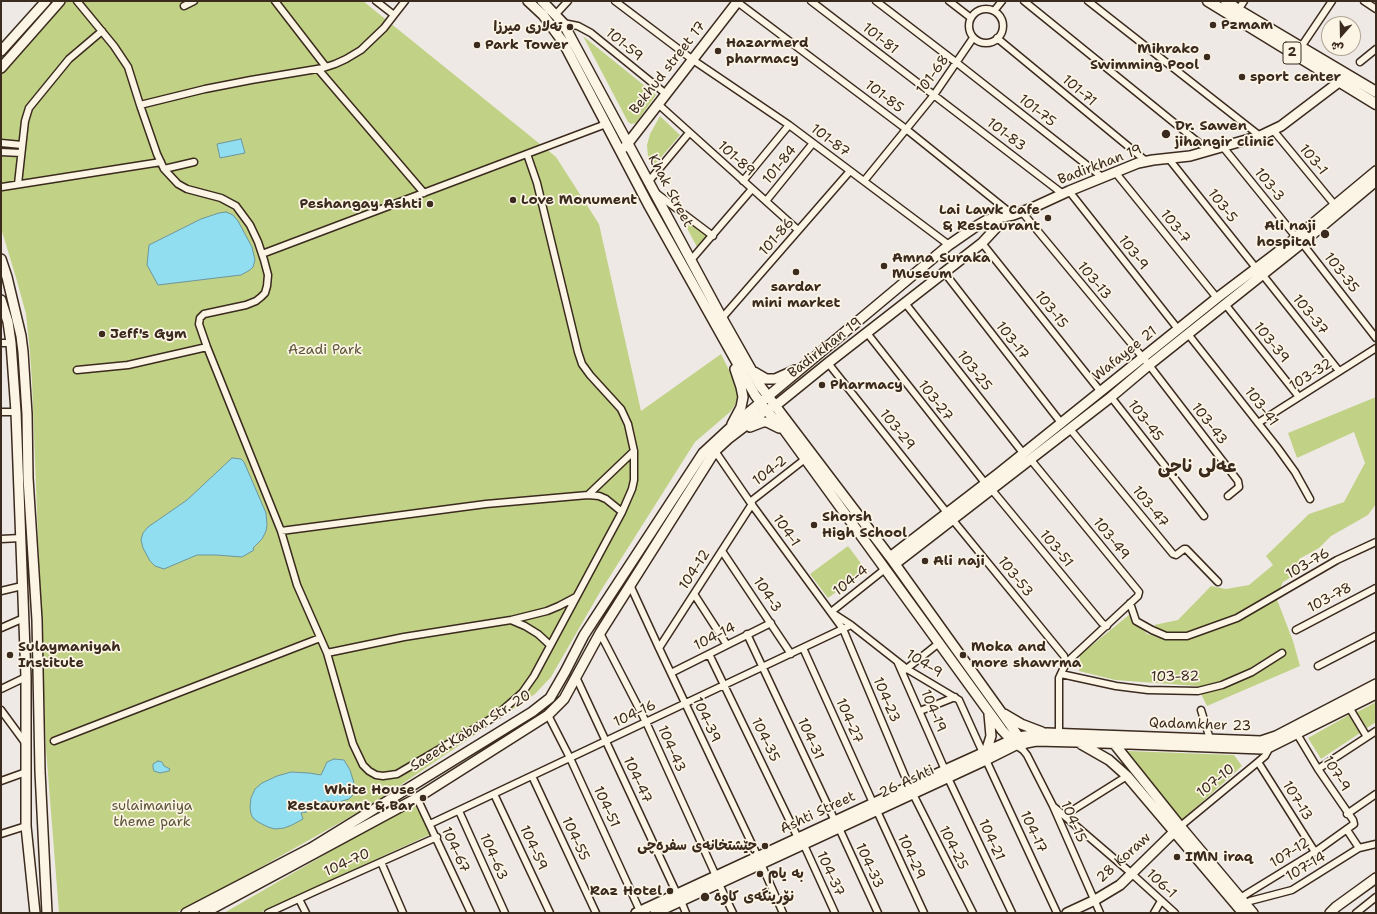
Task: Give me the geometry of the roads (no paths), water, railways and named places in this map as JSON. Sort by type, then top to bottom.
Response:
[{"type":"main road","points":[[1,51],[46,1]]},
{"type":"main road","points":[[1,68],[60,1]]},
{"type":"main road","points":[[528,1],[543,15],[562,42],[621,152],[763,407],[784,431],[805,459],[989,710],[1002,730],[1017,741]]},
{"type":"main road","name":"Khak Street","points":[[542,1],[563,22],[749,366],[768,397],[797,432]]},
{"type":"main road","name":"Bekhud street 17","points":[[621,152],[737,1]]},
{"type":"main road","name":"2","points":[[1208,1],[1376,104]]},
{"type":"main road","name":"2","points":[[1226,1],[1238,10],[1376,92]]},
{"type":"main road","name":"Badirkhan 19","points":[[768,397],[949,245],[981,223],[1017,213],[1114,172],[1146,161],[1190,156],[1260,136],[1273,130],[1297,114],[1339,82]]},
{"type":"main road","name":"Wafayee 21","points":[[1299,240],[1334,204],[1376,171]]},
{"type":"main road","name":"Wafayee 21","points":[[893,560],[989,487],[1031,460],[1111,398],[1178,329],[1217,298],[1259,271],[1376,181]]},
{"type":"main road","name":"Badirkhan 19","points":[[775,406],[982,243],[994,229],[999,217]]},
{"type":"main road","points":[[1,259],[7,277],[22,341],[27,414],[28,478],[37,620],[40,771],[47,913]]},
{"type":"main road","name":"Wafayee 21","points":[[989,487],[1023,454],[1101,392],[1188,334],[1225,304],[1259,271]]},
{"type":"main road","points":[[1,300],[8,322],[11,343],[16,412],[26,677],[26,826],[35,913]]},
{"type":"main road","points":[[729,348],[743,397],[741,407],[730,428]]},
{"type":"main road","points":[[749,366],[761,377],[770,380],[779,378],[809,363]]},
{"type":"main road","points":[[791,392],[783,405],[785,413],[797,432],[893,560],[999,710],[1017,741]]},
{"type":"main road","name":"Saeed Kaban Str. 20","points":[[204,913],[417,798],[548,715],[564,699],[600,633],[715,451],[763,407],[768,397]]},
{"type":"main road","name":"Saeed Kaban Str. 20","points":[[186,913],[311,848],[532,712],[550,698],[584,635],[703,453],[730,428],[763,407],[775,406]]},
{"type":"main road","points":[[728,439],[755,424],[763,422],[767,422],[784,431]]},
{"type":"main road","points":[[22,568],[34,567]]},
{"type":"main road","name":"Qadamkher 23","points":[[1017,741],[1047,733],[1059,733],[1261,741],[1276,736],[1376,684]]},
{"type":"main road","name":"Qadamkher 23","points":[[1017,741],[1114,743],[1253,750],[1270,747],[1376,694]]},
{"type":"main road","points":[[985,755],[991,736],[991,719],[989,710]]},
{"type":"main road","points":[[999,710],[1021,724],[1047,733]]},
{"type":"main road","points":[[1106,736],[1114,743],[1178,829],[1243,905],[1253,913]]},
{"type":"main road","points":[[985,755],[1017,741]]},
{"type":"main road","points":[[1076,742],[1109,760],[1126,776],[1178,829],[1243,905]]},
{"type":"main road","name":"Ashti Street","points":[[638,912],[679,897],[717,880],[985,755]]},
{"type":"main road","name":"28 Koraw","points":[[1067,913],[1095,900],[1120,885],[1178,829]]},
{"type":"main road","points":[[1330,913],[1376,878]]},
{"type":"main road","points":[[1336,913],[1376,884]]},
{"type":"main road","points":[[656,913],[679,897]]},
{"type":"street","points":[[78,1],[114,46],[128,67],[160,162],[164,169],[178,184],[187,189],[222,198],[236,206],[250,225],[262,254],[268,275],[265,293],[256,301],[204,314],[200,318],[199,324],[282,531],[297,585],[327,653],[353,744],[363,765],[376,775],[383,776],[397,774],[497,715],[522,693],[534,676],[622,512],[630,495],[634,480],[634,450],[628,424],[621,409],[582,364],[578,352],[537,183],[527,154]]},
{"type":"street","points":[[184,6],[194,1]]},
{"type":"street","points":[[275,1],[326,67]]},
{"type":"street","points":[[376,1],[394,14]]},
{"type":"street","points":[[140,105],[213,88],[326,67],[346,59],[361,50],[384,28],[405,1]]},
{"type":"street","points":[[556,14],[568,1]]},
{"type":"street","name":"101-87","points":[[615,1],[693,60],[814,143],[949,245]]},
{"type":"street","name":"101-85","points":[[737,1],[1017,213]]},
{"type":"street","name":"101-81","points":[[811,1],[934,95]]},
{"type":"street","name":"101-75","points":[[876,1],[1102,177]]},
{"type":"street","points":[[949,1],[971,18]]},
{"type":"street","points":[[994,11],[1002,1]]},
{"type":"street","points":[[1024,1],[1209,151]]},
{"type":"street","points":[[1088,1],[1260,136]]},
{"type":"street","points":[[1238,10],[1244,1]]},
{"type":"street","points":[[1301,47],[1332,1]]},
{"type":"street","points":[[1364,1],[1376,9]]},
{"type":"street","points":[[984,9],[994,11],[1001,19],[1003,24],[997,38],[993,41],[982,43],[973,38],[969,28],[971,18],[978,10],[984,9]]},
{"type":"street","name":"101-59","points":[[563,22],[578,26],[591,33],[666,94]]},
{"type":"street","points":[[18,184],[25,121],[29,108],[69,59],[102,31]]},
{"type":"street","name":"101-68","points":[[864,181],[934,95],[973,38]]},
{"type":"street","name":"101-71","points":[[997,38],[1146,161]]},
{"type":"street","points":[[1360,62],[1376,49]]},
{"type":"street","points":[[318,69],[424,193]]},
{"type":"street","name":"101-83","points":[[934,95],[1066,192]]},
{"type":"street","name":"101-89","points":[[658,104],[798,230]]},
{"type":"street","points":[[262,254],[606,124]]},
{"type":"street","points":[[743,181],[789,125]]},
{"type":"street","name":"103-1","points":[[1273,130],[1334,204]]},
{"type":"street","points":[[649,181],[689,132]]},
{"type":"street","points":[[1,143],[22,145]]},
{"type":"street","name":"101-84","points":[[766,202],[814,143]]},
{"type":"street","name":"103-3","points":[[1223,147],[1299,240]]},
{"type":"street","points":[[1,152],[21,153]]},
{"type":"street","name":"103-5","points":[[1170,159],[1259,271]]},
{"type":"street","points":[[2,187],[160,162]]},
{"type":"street","points":[[164,169],[194,162]]},
{"type":"street","name":"101-86","points":[[722,318],[850,171]]},
{"type":"street","name":"103-7","points":[[1114,172],[1217,298]]},
{"type":"street","points":[[691,260],[752,190]]},
{"type":"street","points":[[654,192],[713,236]]},
{"type":"street","name":"103-9","points":[[1066,192],[1178,329]]},
{"type":"street","name":"103-13","points":[[1017,213],[1146,361]]},
{"type":"street","name":"103-35","points":[[1299,240],[1376,338]]},
{"type":"street","name":"103-15","points":[[982,243],[1101,392]]},
{"type":"street","name":"103-37","points":[[1259,271],[1339,371]]},
{"type":"street","name":"103-17","points":[[944,272],[1062,424]]},
{"type":"street","name":"103-25","points":[[905,303],[1023,454]]},
{"type":"street","name":"103-39","points":[[1225,304],[1299,397]]},
{"type":"street","name":"103-27","points":[[867,333],[989,487]]},
{"type":"street","name":"103-41","points":[[1188,334],[1286,460],[1310,499]]},
{"type":"street","points":[[1,343],[11,343]]},
{"type":"street","points":[[77,370],[128,365],[207,347]]},
{"type":"street","name":"103-32","points":[[1258,423],[1376,348]]},
{"type":"street","name":"103-43","points":[[1146,361],[1240,483],[1239,487],[1228,496]]},
{"type":"street","name":"103-29","points":[[828,363],[950,516]]},
{"type":"street","name":"103-45","points":[[1111,398],[1204,516]]},
{"type":"street","points":[[1,412],[16,412]]},
{"type":"street","name":"103-47","points":[[1070,429],[1173,554],[1186,549],[1218,582]]},
{"type":"street","points":[[588,495],[634,450]]},
{"type":"street","name":"104-1","points":[[715,451],[841,626]]},
{"type":"street","name":"104-2","points":[[751,503],[805,459]]},
{"type":"street","name":"103-49","points":[[1031,460],[1139,592],[1138,596],[1104,624],[1066,663]]},
{"type":"street","name":"103-51","points":[[989,487],[1104,624]]},
{"type":"street","points":[[282,531],[486,504],[588,495],[599,496],[606,499],[622,512]]},
{"type":"street","name":"104-12","points":[[658,648],[722,551],[751,503]]},
{"type":"street","name":"103-53","points":[[950,516],[1064,656],[1066,663]]},
{"type":"street","points":[[1,539],[21,538]]},
{"type":"street","name":"103-76","points":[[1130,603],[1136,621],[1166,636],[1187,636],[1236,618],[1337,560],[1376,542]]},
{"type":"street","name":"104-3","points":[[722,551],[791,654]]},
{"type":"street","name":"104-4","points":[[831,612],[885,569]]},
{"type":"street","name":"104-39","points":[[630,585],[658,648],[686,704],[783,913]]},
{"type":"street","points":[[1,591],[22,586]]},
{"type":"street","name":"103-78","points":[[1296,630],[1376,588]]},
{"type":"street","points":[[694,594],[727,645]]},
{"type":"street","points":[[327,653],[511,620],[559,606],[577,596]]},
{"type":"street","name":"104-9","points":[[831,612],[851,625],[898,662]]},
{"type":"street","points":[[1,628],[24,618]]},
{"type":"street","points":[[511,620],[538,634],[550,646]]},
{"type":"street","name":"104-14","points":[[671,673],[771,622]]},
{"type":"street","name":"104-16","points":[[430,824],[791,654],[841,626],[851,625]]},
{"type":"street","name":"104-23","points":[[841,626],[911,790]]},
{"type":"street","name":"104-43","points":[[600,633],[646,722],[733,913]]},
{"type":"street","name":"104-31","points":[[747,634],[837,825]]},
{"type":"street","points":[[1318,666],[1376,636]]},
{"type":"street","points":[[54,741],[320,638]]},
{"type":"street","points":[[905,671],[940,643]]},
{"type":"street","name":"104-27","points":[[803,648],[875,807]]},
{"type":"street","name":"103-82","points":[[1060,676],[1148,690],[1198,691],[1222,685],[1252,672],[1282,653]]},
{"type":"street","name":"104-35","points":[[709,654],[801,841]]},
{"type":"street","name":"104-19","points":[[898,662],[905,671],[946,774]]},
{"type":"street","points":[[1059,733],[1060,676],[1066,663]]},
{"type":"street","name":"104-9","points":[[905,671],[956,697]]},
{"type":"street","points":[[1,689],[26,677]]},
{"type":"street","name":"104-47","points":[[576,677],[686,913]]},
{"type":"street","points":[[920,711],[956,697],[959,700],[985,755]]},
{"type":"street","points":[[1349,707],[1367,737]]},
{"type":"street","points":[[1,710],[26,745]]},
{"type":"street","points":[[1201,710],[1210,739]]},
{"type":"street","name":"104-51","points":[[548,715],[570,758],[638,912]]},
{"type":"street","points":[[1318,768],[1376,731]]},
{"type":"street","name":"107-9","points":[[1297,734],[1347,814],[1353,820],[1354,824],[1349,828]]},
{"type":"street","name":"104-15","points":[[1017,741],[1027,756],[1053,806],[1100,913]]},
{"type":"street","name":"107-10","points":[[1178,829],[1265,756],[1270,747]]},
{"type":"street","name":"104-17","points":[[985,755],[1057,913]]},
{"type":"street","name":"107-13","points":[[1258,762],[1315,852]]},
{"type":"street","points":[[1,781],[26,772]]},
{"type":"street","name":"104-21","points":[[946,774],[1012,913]]},
{"type":"street","name":"104-55","points":[[532,776],[596,913]]},
{"type":"street","points":[[1065,815],[1126,776]]},
{"type":"street","name":"104-25","points":[[911,790],[972,913]]},
{"type":"street","name":"104-59","points":[[494,794],[550,913]]},
{"type":"street","points":[[1347,814],[1376,794]]},
{"type":"street","name":"104-67","points":[[417,798],[437,837],[471,913]]},
{"type":"street","name":"106-1","points":[[1053,806],[1175,913]]},
{"type":"street","name":"104-29","points":[[875,807],[924,913]]},
{"type":"street","name":"104-63","points":[[459,811],[505,913]]},
{"type":"street","name":"104-33","points":[[837,825],[878,913]]},
{"type":"street","points":[[1,834],[26,826]]},
{"type":"street","points":[[1349,828],[1359,848]]},
{"type":"street","name":"107-12","points":[[1243,905],[1349,828]]},
{"type":"street","name":"104-70","points":[[268,913],[437,837]]},
{"type":"street","name":"104-37","points":[[801,841],[835,913]]},
{"type":"street","name":"107-14","points":[[1243,905],[1250,901],[1292,890],[1359,848],[1376,844]]},
{"type":"street","points":[[381,862],[403,913]]},
{"type":"street","points":[[299,898],[306,913]]},
{"type":"street","points":[[1356,913],[1376,898]]},
{"type":"street","points":[[1154,913],[1161,901]]},
{"type":"water","points":[[241,139],[245,153],[220,158],[217,144]]},
{"type":"water","points":[[226,212],[233,215],[238,221],[252,247],[255,260],[253,267],[241,275],[158,285],[147,265],[149,245],[201,219]]},
{"type":"water","points":[[232,458],[241,459],[244,462],[266,513],[267,525],[262,539],[253,548],[254,550],[242,557],[197,555],[164,569],[155,566],[150,561],[143,548],[141,540],[143,533],[148,527],[187,500]]},
{"type":"water","points":[[334,759],[344,760],[350,770],[354,783],[354,790],[353,795],[349,799],[339,802],[327,801],[319,803],[311,810],[301,813],[303,819],[284,828],[275,829],[268,827],[253,818],[250,807],[251,798],[255,789],[262,783],[277,776],[291,772],[321,775],[327,762]]},
{"type":"water","points":[[158,761],[162,762],[164,766],[170,769],[169,771],[160,773],[154,771],[153,764]]},
{"type":"place","name":"Pzmam","points":[[1213,25]]},
{"type":"place","name":"تەلاری میرزا","points":[[570,27]]},
{"type":"place","name":"Park Tower","points":[[477,45]]},
{"type":"place","name":"Hazarmerd pharmacy","points":[[718,51]]},
{"type":"place","name":"Mihrako Swimming Pool","points":[[1207,57]]},
{"type":"place","name":"sport center","points":[[1242,77]]},
{"type":"place","name":"Dr. Sawen jihangir clinic","points":[[1166,134]]},
{"type":"place","name":"Love Monument","points":[[513,200]]},
{"type":"place","name":"Peshangay Ashti","points":[[430,204]]},
{"type":"place","name":"Lai Lawk Cafe & Restaurant","points":[[1048,218]]},
{"type":"place","name":"Ali naji hospital","points":[[1325,234]]},
{"type":"place","name":"Amna Suraka Museum","points":[[884,266]]},
{"type":"place","name":"sardar mini market","points":[[796,272]]},
{"type":"place","name":"Jeff's Gym","points":[[102,334]]},
{"type":"place","name":"Pharmacy","points":[[822,385]]},
{"type":"place","name":"Shorsh High School","points":[[814,525]]},
{"type":"place","name":"Ali naji","points":[[925,561]]},
{"type":"place","name":"Sulaymaniyah Institute","points":[[10,655]]},
{"type":"place","name":"Moka and more shawrma","points":[[963,655]]},
{"type":"place","name":"White House Restaurant & Bar","points":[[423,798]]},
{"type":"place","name":"چێشتخانەی سفرەچی","points":[[765,846]]},
{"type":"place","name":"IMN iraq","points":[[1177,857]]},
{"type":"place","name":"به يام","points":[[760,874]]},
{"type":"place","name":"Raz Hotel","points":[[670,891]]},
{"type":"place","name":"نۆرینگەی کاوە","points":[[705,897]]},
{"type":"district","name":"عەلی ناجی","points":[[1197,467]]},
{"type":"park label","name":"Azadi Park","points":[[325,350]]},
{"type":"park label","name":"sulaimaniya theme park","points":[[152,814]]}]
